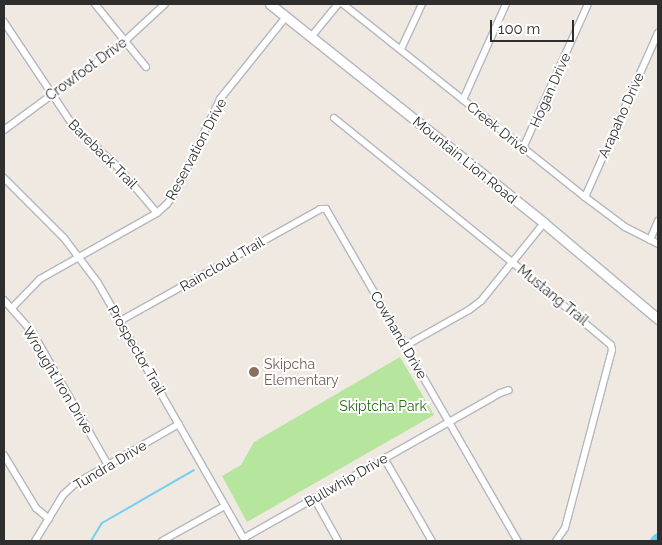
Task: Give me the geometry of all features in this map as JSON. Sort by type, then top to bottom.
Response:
[{"type":"street","points":[[96,4],[146,67]]},
{"type":"street","name":"Crowfoot Drive","points":[[4,130],[50,94],[126,40],[165,4]]},
{"type":"street","name":"Mountain Lion Road","points":[[270,4],[544,223],[658,319]]},
{"type":"street","points":[[311,37],[338,4]]},
{"type":"street","name":"Creek Drive","points":[[343,4],[584,197],[625,227],[658,244]]},
{"type":"street","points":[[401,49],[422,4]]},
{"type":"street","points":[[463,100],[506,4]]},
{"type":"street","name":"Hogan Drive","points":[[523,148],[588,4]]},
{"type":"street","name":"Reservation Drive","points":[[12,308],[40,279],[157,212],[173,197],[220,100],[286,17]]},
{"type":"street","name":"Bareback Trail","points":[[4,22],[50,94],[74,127],[124,173],[157,212]]},
{"type":"street","name":"Arapaho Drive","points":[[584,197],[658,33]]},
{"type":"street","name":"Mustang Trail","points":[[334,118],[607,340],[612,350],[565,528],[556,541]]},
{"type":"street","name":"Prospector Trail","points":[[4,178],[80,256],[120,321],[244,540]]},
{"type":"street","name":"Raincloud Trail","points":[[120,321],[323,208]]},
{"type":"street","name":"Cowhand Drive","points":[[323,208],[326,209],[518,541]]},
{"type":"street","points":[[650,240],[658,222]]},
{"type":"street","points":[[406,346],[475,306],[544,223]]},
{"type":"street","name":"Wrought Iron Drive","points":[[4,300],[33,334],[108,465]]},
{"type":"street","name":"Bullwhip Drive","points":[[244,540],[449,421],[509,390]]},
{"type":"street","name":"Tundra Drive","points":[[35,541],[68,490],[179,424]]},
{"type":"street","points":[[4,455],[36,508],[49,519]]},
{"type":"street","points":[[384,458],[432,541]]},
{"type":"street","points":[[314,498],[338,541]]},
{"type":"street","points":[[162,541],[225,506]]},
{"type":"green space","name":"Skiptcha Park","points":[[400,357],[434,415],[247,522],[222,476],[241,465],[254,442]]},
{"type":"waterway","points":[[91,541],[102,523],[194,470]]},
{"type":"waterway","points":[[655,541],[658,538]]},
{"type":"place","name":"Skipcha Elementary","points":[[254,372]]}]
